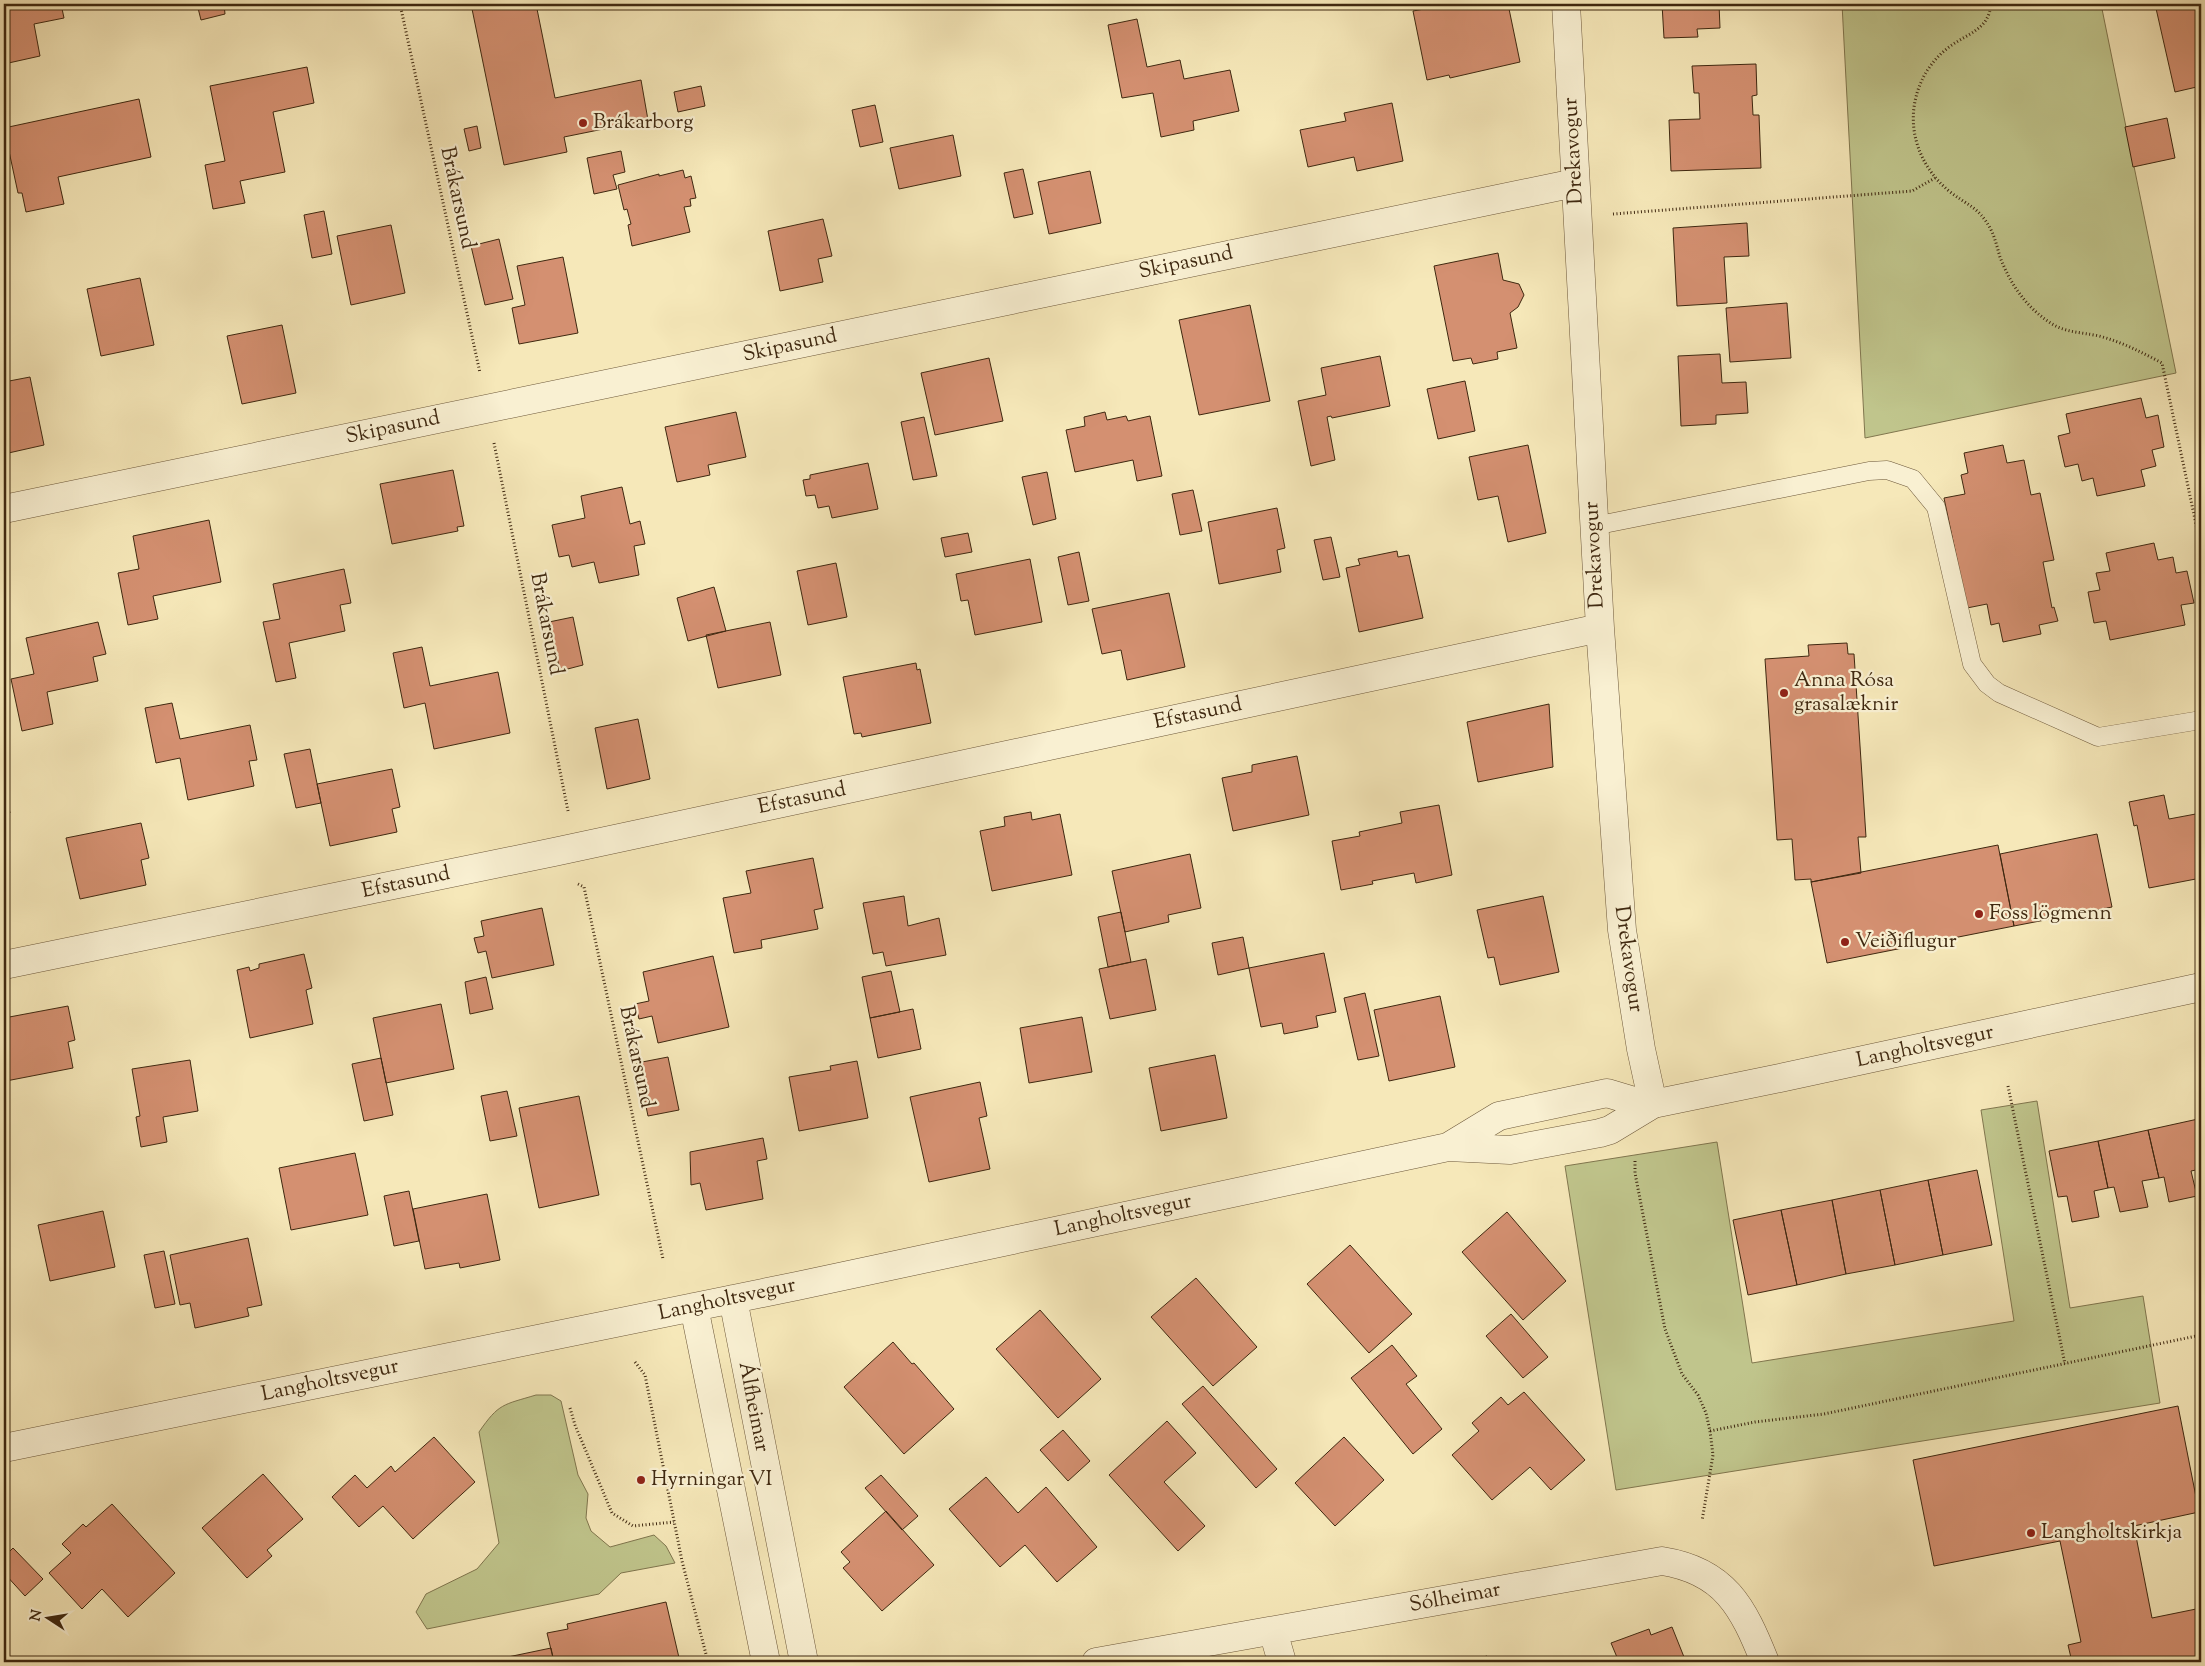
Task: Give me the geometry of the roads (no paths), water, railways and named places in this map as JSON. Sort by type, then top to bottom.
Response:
[{"type":"street","name":"Drekavogur","points":[[1566,4],[1600,628],[1622,930],[1650,1104]]},
{"type":"street","name":"Skipasund","points":[[4,509],[1576,183]]},
{"type":"street","name":"Efstasund","points":[[4,965],[554,852],[1600,628]]},
{"type":"street","name":"Langholtsvegur","points":[[4,1448],[733,1299],[1448,1147],[1510,1150],[1600,1133],[1610,1130],[1650,1104],[1790,1076],[2201,987]]},
{"type":"street","name":"Langholtsvegur","points":[[1448,1147],[1500,1116],[1518,1112],[1608,1093],[1650,1104]]},
{"type":"street","name":"Álfheimar","points":[[733,1299],[804,1662]]},
{"type":"street","name":"Álfheimar","points":[[694,1307],[766,1662]]},
{"type":"street","name":"Sólheimar","points":[[1096,1662],[1662,1561],[1684,1564],[1716,1580],[1731,1597],[1753,1632],[1765,1662]]},
{"type":"street","points":[[1273,1630],[1282,1662]]},
{"type":"lane","points":[[1594,526],[1868,471],[1887,470],[1903,474],[1913,479],[1936,507],[1972,664],[1986,684],[1999,693],[2098,737],[2201,720]]},
{"type":"place","name":"Brákarborg","points":[[583,123]]},
{"type":"place","name":"Anna Rósa grasalæknir","points":[[1784,693]]},
{"type":"place","name":"Foss lögmenn","points":[[1979,914]]},
{"type":"place","name":"Veiðiflugur","points":[[1845,942]]},
{"type":"place","name":"Hyrningar VI","points":[[641,1480]]},
{"type":"place","name":"Langholtskirkja","points":[[2031,1533]]}]
